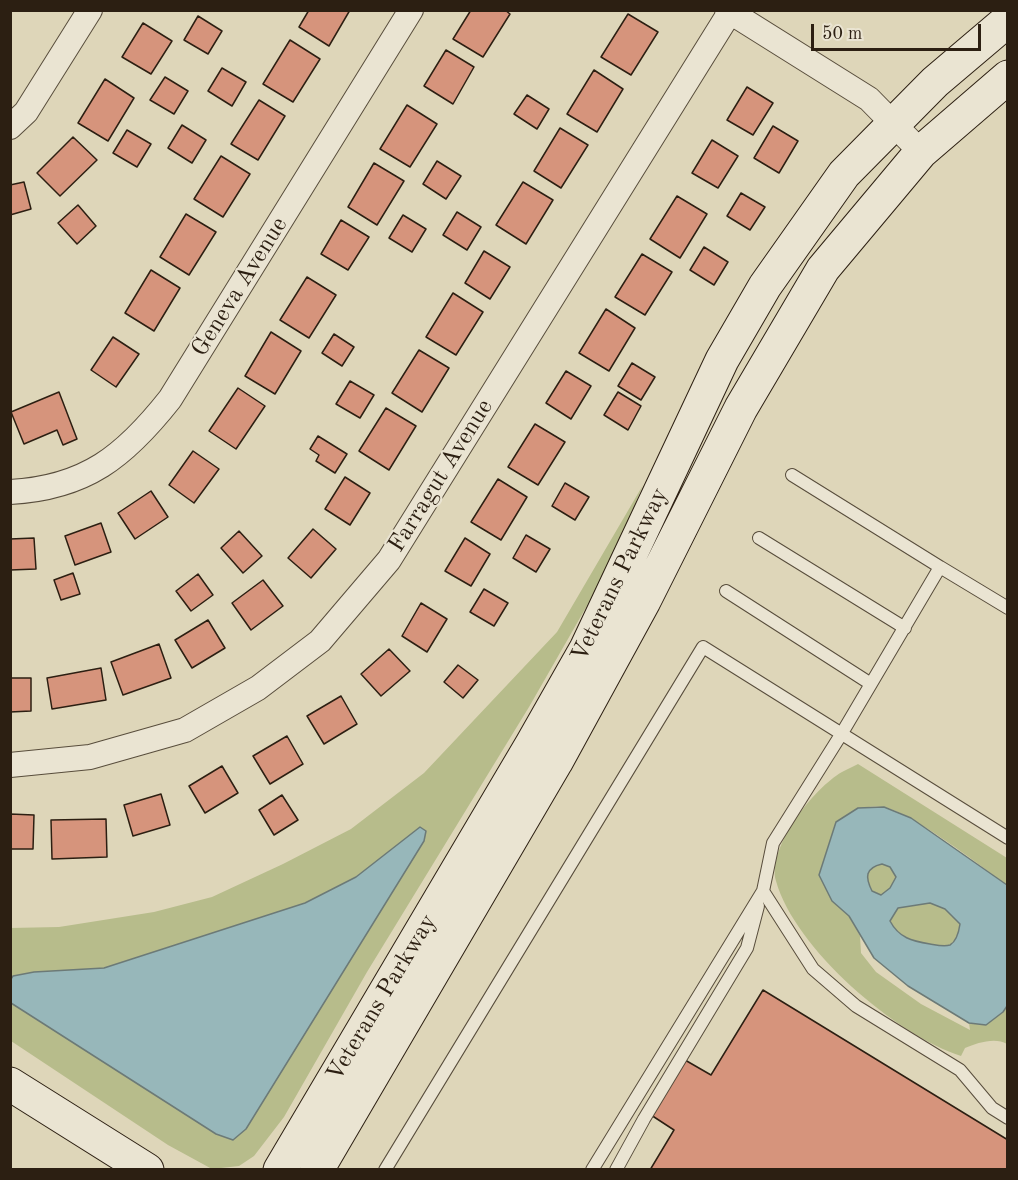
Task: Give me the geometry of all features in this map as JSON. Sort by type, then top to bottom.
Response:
[{"type":"main road","name":"Veterans Parkway","points":[[280,1170],[586,649],[722,360],[765,286],[844,174],[935,82],[1008,21]]},
{"type":"main road","name":"Veterans Parkway","points":[[317,1170],[556,762],[644,601],[741,408],[823,269],[921,152],[1008,77]]},
{"type":"main road","points":[[10,1084],[147,1170]]},
{"type":"street","points":[[10,127],[32,103],[90,10]]},
{"type":"street","name":"Geneva Avenue","points":[[10,492],[33,491],[83,477],[106,464],[148,427],[170,399],[411,10]]},
{"type":"street","points":[[728,11],[869,99],[921,152]]},
{"type":"street","name":"Farragut Avenue","points":[[10,765],[90,757],[185,730],[258,688],[320,641],[389,560],[728,11]]},
{"type":"lane","points":[[792,475],[1008,608]]},
{"type":"lane","points":[[759,538],[905,628]]},
{"type":"lane","points":[[616,1170],[664,1085],[747,948],[773,843],[842,733],[940,567]]},
{"type":"lane","points":[[726,591],[871,684]]},
{"type":"lane","points":[[386,1170],[703,647],[1008,838]]},
{"type":"lane","points":[[592,1170],[762,891]]},
{"type":"lane","points":[[762,891],[813,969],[856,1005],[960,1070],[992,1108],[1008,1118]]},
{"type":"lane","points":[[706,986],[719,994]]},
{"type":"lane","points":[[650,1076],[664,1085]]},
{"type":"green space","points":[[643,485],[608,569],[529,707],[367,972],[284,1117],[254,1156],[239,1166],[212,1169],[168,1145],[11,1041],[10,928],[59,927],[154,912],[212,897],[351,829],[424,773],[557,632]]},
{"type":"green space","points":[[858,764],[1007,858],[1007,885],[910,818],[876,806],[864,808],[836,822],[819,875],[832,901],[849,916],[860,936],[861,953],[876,972],[921,1004],[970,1030],[969,1023],[986,1025],[1007,1006],[1007,1044],[997,1041],[980,1043],[965,1048],[961,1056],[907,1029],[851,986],[826,961],[804,934],[787,907],[776,881],[775,867],[786,836],[806,805],[819,791],[842,772]]},
{"type":"green space","points":[[882,864],[890,867],[896,877],[890,889],[882,895],[872,891],[868,874],[872,868]]},
{"type":"green space","points":[[930,903],[945,909],[960,924],[956,939],[949,945],[912,940],[902,935],[890,921],[898,908]]},
{"type":"water","points":[[884,807],[911,818],[1007,885],[1007,1006],[986,1025],[969,1023],[908,986],[874,958],[849,916],[832,901],[819,875],[836,822],[858,808]],"holes":[[[882,864],[890,867],[896,877],[890,888],[881,895],[872,891],[868,874],[872,868]],[[930,903],[945,909],[960,924],[956,938],[950,945],[912,940],[902,935],[890,921],[898,908]]]},
{"type":"water","points":[[420,827],[426,831],[424,841],[246,1129],[233,1140],[216,1134],[11,1003],[13,976],[34,972],[104,968],[305,903],[356,877]]},
{"type":"building","points":[[309,10],[350,10],[329,46],[299,27]]},
{"type":"building","points":[[471,10],[505,10],[510,14],[483,57],[453,39]]},
{"type":"building","points":[[628,14],[658,32],[631,75],[601,57]]},
{"type":"building","points":[[198,16],[222,31],[208,54],[184,40]]},
{"type":"building","points":[[143,23],[172,41],[151,74],[122,57]]},
{"type":"building","points":[[290,40],[320,59],[293,102],[263,84]]},
{"type":"building","points":[[446,50],[474,67],[453,104],[424,86]]},
{"type":"building","points":[[222,68],[246,82],[232,106],[208,91]]},
{"type":"building","points":[[594,70],[623,89],[597,132],[567,114]]},
{"type":"building","points":[[165,77],[188,91],[174,114],[150,100]]},
{"type":"building","points":[[105,79],[134,98],[108,141],[78,123]]},
{"type":"building","points":[[747,87],[773,103],[753,135],[727,120]]},
{"type":"building","points":[[527,95],[549,109],[537,129],[514,114]]},
{"type":"building","points":[[259,100],[285,116],[258,160],[231,144]]},
{"type":"building","points":[[407,105],[437,124],[410,167],[380,149]]},
{"type":"building","points":[[182,125],[206,140],[192,163],[168,148]]},
{"type":"building","points":[[773,126],[798,141],[779,173],[754,158]]},
{"type":"building","points":[[560,128],[588,145],[561,188],[534,171]]},
{"type":"building","points":[[127,130],[151,144],[137,167],[113,153]]},
{"type":"building","points":[[73,137],[97,160],[60,196],[37,173]]},
{"type":"building","points":[[712,140],[738,156],[718,188],[692,173]]},
{"type":"building","points":[[221,156],[250,174],[223,217],[194,199]]},
{"type":"building","points":[[437,161],[461,176],[446,199],[423,184]]},
{"type":"building","points":[[374,163],[404,181],[377,225],[348,207]]},
{"type":"building","points":[[24,182],[31,209],[10,215],[10,185]]},
{"type":"building","points":[[523,182],[553,200],[526,244],[496,225]]},
{"type":"building","points":[[741,193],[765,207],[750,230],[727,216]]},
{"type":"building","points":[[677,196],[707,214],[680,258],[650,239]]},
{"type":"building","points":[[78,205],[96,226],[77,244],[58,223]]},
{"type":"building","points":[[457,212],[481,227],[467,250],[443,235]]},
{"type":"building","points":[[186,214],[216,232],[189,275],[160,257]]},
{"type":"building","points":[[403,215],[426,229],[412,252],[389,238]]},
{"type":"building","points":[[341,220],[369,237],[348,270],[321,254]]},
{"type":"building","points":[[704,247],[728,262],[714,285],[690,270]]},
{"type":"building","points":[[484,251],[510,267],[490,299],[465,283]]},
{"type":"building","points":[[642,254],[672,272],[645,315],[615,297]]},
{"type":"building","points":[[151,270],[180,288],[154,331],[125,313]]},
{"type":"building","points":[[307,277],[336,295],[309,338],[280,320]]},
{"type":"building","points":[[453,293],[483,312],[456,355],[426,337]]},
{"type":"building","points":[[606,309],[635,328],[609,371],[579,353]]},
{"type":"building","points":[[271,332],[301,351],[275,394],[245,376]]},
{"type":"building","points":[[334,334],[354,347],[342,366],[322,353]]},
{"type":"building","points":[[113,337],[139,354],[116,387],[91,370]]},
{"type":"building","points":[[419,350],[449,368],[422,412],[392,393]]},
{"type":"building","points":[[632,363],[655,377],[641,400],[618,386]]},
{"type":"building","points":[[566,371],[591,386],[571,419],[546,403]]},
{"type":"building","points":[[350,381],[374,395],[360,418],[336,404]]},
{"type":"building","points":[[238,388],[265,406],[236,449],[209,431]]},
{"type":"building","points":[[59,392],[77,439],[63,445],[57,430],[24,444],[11,412]]},
{"type":"building","points":[[618,392],[641,406],[628,430],[604,415]]},
{"type":"building","points":[[386,408],[416,426],[389,470],[359,451]]},
{"type":"building","points":[[535,424],[565,442],[538,485],[508,467]]},
{"type":"building","points":[[318,436],[347,454],[335,473],[316,461],[319,455],[310,449]]},
{"type":"building","points":[[193,451],[219,469],[194,503],[169,485]]},
{"type":"building","points":[[345,477],[370,493],[350,525],[325,509]]},
{"type":"building","points":[[498,479],[527,497],[501,540],[471,522]]},
{"type":"building","points":[[565,483],[589,497],[575,520],[552,506]]},
{"type":"building","points":[[151,491],[168,517],[135,539],[118,513]]},
{"type":"building","points":[[101,523],[111,552],[75,565],[65,536]]},
{"type":"building","points":[[313,529],[336,549],[311,578],[288,558]]},
{"type":"building","points":[[239,531],[262,556],[243,573],[221,548]]},
{"type":"building","points":[[526,535],[550,549],[536,572],[513,558]]},
{"type":"building","points":[[34,538],[36,569],[10,570],[10,539]]},
{"type":"building","points":[[465,538],[490,554],[471,586],[445,571]]},
{"type":"building","points":[[73,573],[80,594],[61,600],[54,580]]},
{"type":"building","points":[[198,574],[213,595],[191,611],[176,591]]},
{"type":"building","points":[[263,580],[283,606],[251,630],[232,603]]},
{"type":"building","points":[[484,589],[508,603],[494,626],[470,612]]},
{"type":"building","points":[[421,603],[447,619],[427,652],[402,636]]},
{"type":"building","points":[[208,620],[225,648],[192,668],[175,640]]},
{"type":"building","points":[[159,644],[171,678],[123,695],[111,662]]},
{"type":"building","points":[[389,649],[410,671],[381,696],[361,674]]},
{"type":"building","points":[[458,665],[478,680],[463,698],[444,682]]},
{"type":"building","points":[[101,668],[106,700],[52,709],[47,678]]},
{"type":"building","points":[[10,678],[31,678],[31,711],[10,712]]},
{"type":"building","points":[[341,696],[357,724],[324,744],[307,716]]},
{"type":"building","points":[[287,736],[303,764],[270,784],[253,756]]},
{"type":"building","points":[[222,766],[238,793],[205,813],[189,786]]},
{"type":"building","points":[[161,794],[170,825],[133,836],[124,805]]},
{"type":"building","points":[[282,795],[298,820],[274,835],[259,810]]},
{"type":"building","points":[[10,814],[34,815],[33,849],[10,849]]},
{"type":"building","points":[[106,819],[107,857],[52,859],[51,820]]},
{"type":"building","points":[[763,990],[1008,1140],[1008,1170],[650,1170],[674,1130],[651,1115],[685,1060],[711,1075]]}]
